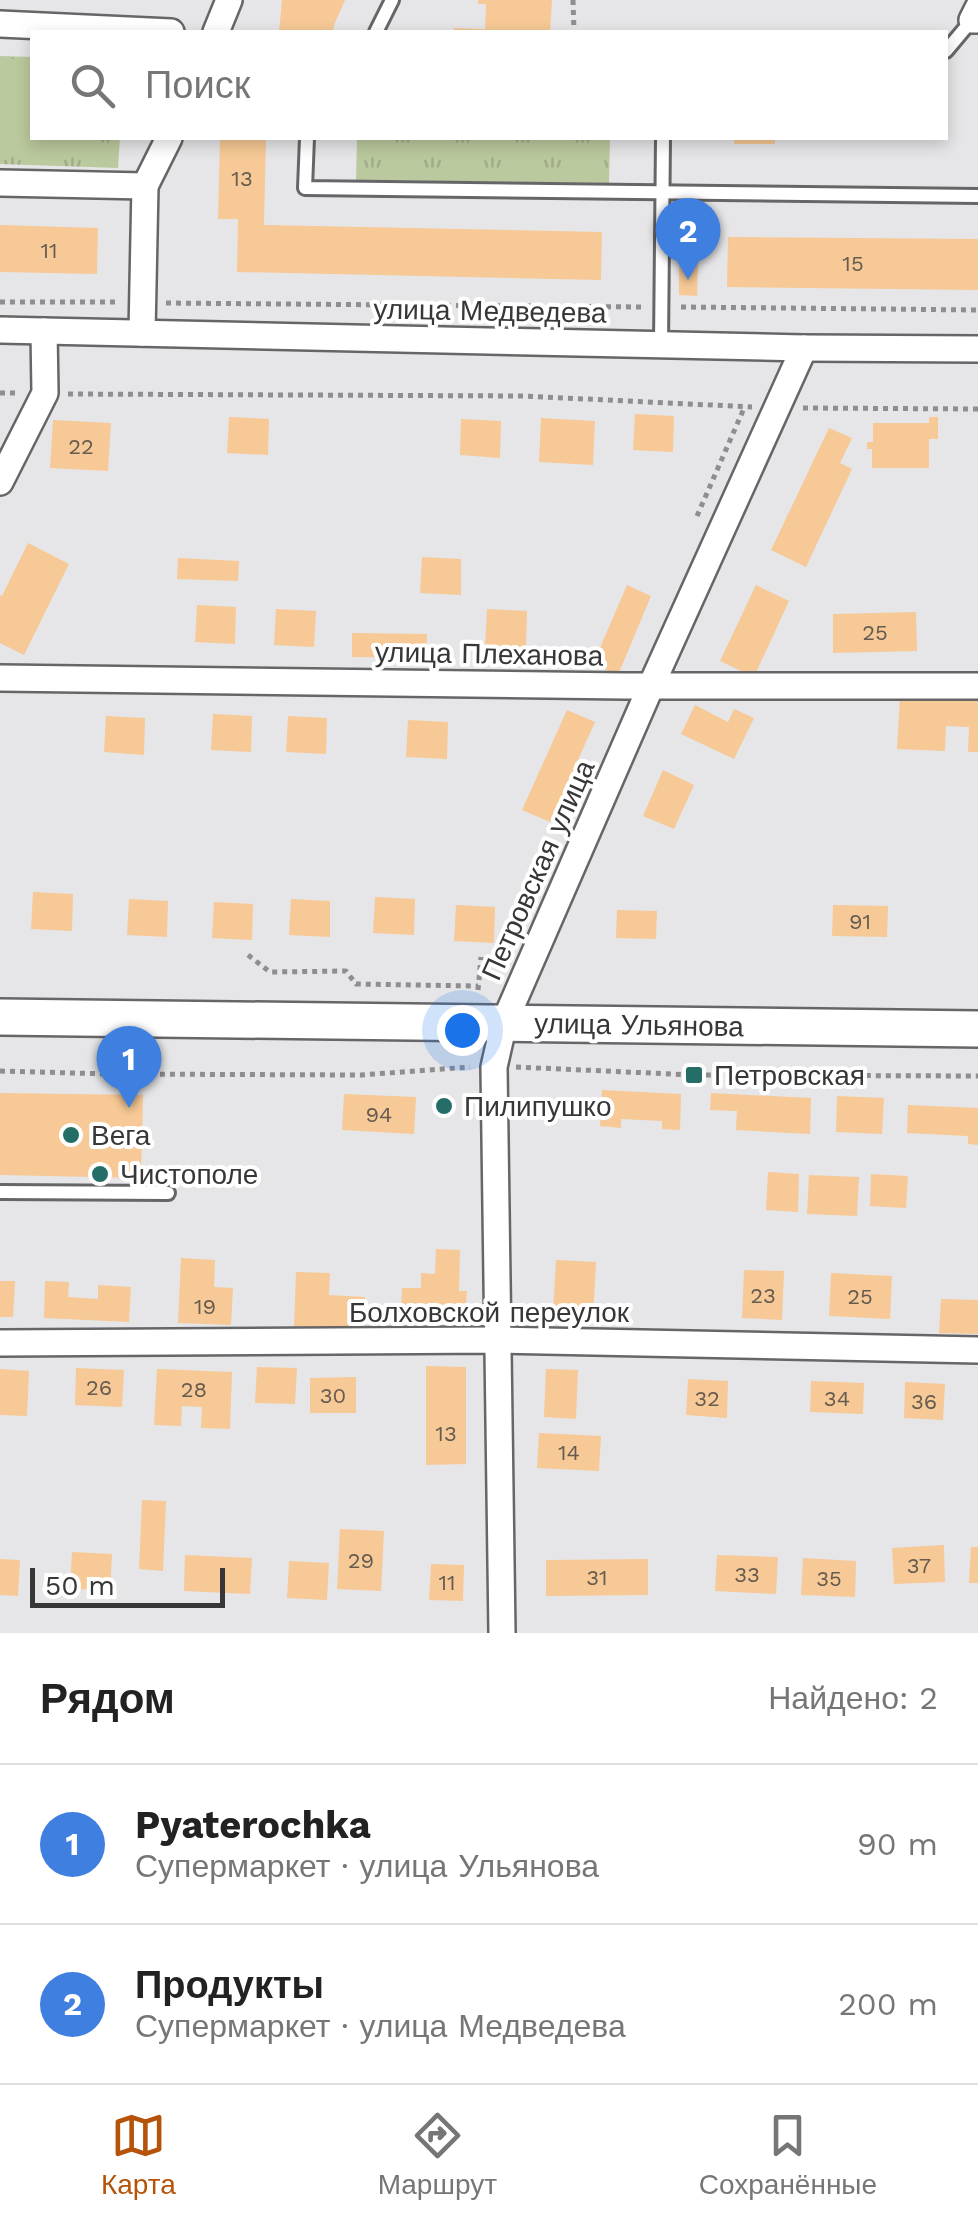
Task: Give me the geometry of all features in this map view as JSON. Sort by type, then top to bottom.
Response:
[{"type":"main road","name":"улица Ульянова","points":[[0,1017],[978,1030]]},
{"type":"street","points":[[217,30],[229,0]]},
{"type":"street","points":[[0,24],[128,30]]},
{"type":"street","points":[[142,333],[145,186],[167,140]]},
{"type":"street","points":[[0,183],[145,186]]},
{"type":"street","name":"улица Медведева","points":[[0,330],[978,350]]},
{"type":"street","points":[[0,482],[44,394],[44,330]]},
{"type":"street","name":"Петровская улица","points":[[502,1633],[494,1067],[504,1023],[804,348]]},
{"type":"street","name":"улица Плеханова","points":[[0,678],[978,686]]},
{"type":"street","name":"Болховской переулок","points":[[0,1343],[497,1340],[978,1350]]},
{"type":"lane","points":[[377,30],[392,0]]},
{"type":"lane","points":[[948,49],[976,16]]},
{"type":"lane","points":[[307,140],[305,188],[978,196]]},
{"type":"lane","points":[[661,345],[663,140]]},
{"type":"lane","points":[[0,1192],[168,1193]]},
{"type":"path","points":[[573,0],[574,30]]},
{"type":"path","points":[[0,302],[978,310]]},
{"type":"path","points":[[0,393],[523,396],[776,408],[978,410]]},
{"type":"path","points":[[248,955],[270,972],[346,971],[356,984],[478,986]]},
{"type":"green space","points":[[0,56],[30,57],[30,140],[120,140],[118,168],[0,164]]},
{"type":"green space","points":[[0,58],[30,60],[30,140],[101,140],[89,149],[0,144]]},
{"type":"green space","points":[[357,140],[610,140],[609,183],[356,180]]},
{"type":"building","points":[[282,0],[345,0],[333,30],[279,30]]},
{"type":"building","points":[[478,0],[552,0],[550,30],[485,30],[486,4],[478,4]]},
{"type":"building","points":[[220,140],[266,140],[264,225],[602,232],[601,280],[237,272],[238,219],[218,219]]},
{"type":"building","points":[[734,140],[775,140],[775,144],[734,144]]},
{"type":"building","points":[[0,225],[98,228],[97,274],[0,272]]},
{"type":"building","points":[[728,237],[978,239],[978,290],[727,287]]},
{"type":"building","points":[[679,263],[698,264],[697,296],[679,295]]},
{"type":"building","points":[[635,414],[674,416],[673,452],[633,450]]},
{"type":"building","points":[[229,417],[269,419],[268,455],[227,453]]},
{"type":"building","points":[[929,417],[938,417],[938,439],[929,439],[929,468],[872,468],[872,449],[867,449],[867,442],[873,442],[873,423],[929,423]]},
{"type":"building","points":[[541,418],[595,421],[593,465],[539,462]]},
{"type":"building","points":[[461,419],[501,421],[500,458],[460,455]]},
{"type":"building","points":[[53,420],[111,423],[108,471],[50,468]]},
{"type":"building","points":[[829,428],[852,438],[840,463],[852,469],[806,567],[771,550]]},
{"type":"building","points":[[28,543],[69,564],[24,655],[0,643],[0,595]]},
{"type":"building","points":[[422,557],[461,559],[461,595],[420,593]]},
{"type":"building","points":[[178,558],[239,561],[238,581],[177,579]]},
{"type":"building","points":[[627,585],[651,596],[618,675],[593,664]]},
{"type":"building","points":[[756,585],[789,601],[754,677],[720,661]]},
{"type":"building","points":[[197,605],[236,607],[235,644],[195,642]]},
{"type":"building","points":[[276,609],[316,611],[314,647],[274,645]]},
{"type":"building","points":[[487,609],[527,611],[526,648],[485,646]]},
{"type":"building","points":[[916,612],[917,651],[833,653],[833,614]]},
{"type":"building","points":[[352,633],[427,634],[426,658],[352,657]]},
{"type":"building","points":[[900,696],[978,701],[978,752],[968,752],[969,727],[946,726],[945,751],[897,749]]},
{"type":"building","points":[[695,705],[728,722],[734,709],[754,718],[734,759],[681,734]]},
{"type":"building","points":[[567,710],[595,722],[550,822],[522,810]]},
{"type":"building","points":[[213,714],[252,716],[251,752],[211,750]]},
{"type":"building","points":[[106,716],[145,718],[144,755],[104,752]]},
{"type":"building","points":[[288,716],[327,718],[326,754],[286,752]]},
{"type":"building","points":[[408,720],[448,722],[447,759],[406,757]]},
{"type":"building","points":[[663,770],[694,785],[674,829],[643,816]]},
{"type":"building","points":[[33,892],[73,894],[72,931],[31,929]]},
{"type":"building","points":[[375,897],[415,899],[414,935],[373,933]]},
{"type":"building","points":[[129,899],[168,901],[167,937],[127,935]]},
{"type":"building","points":[[291,899],[330,901],[330,937],[289,935]]},
{"type":"building","points":[[214,902],[253,904],[252,940],[212,938]]},
{"type":"building","points":[[456,905],[495,907],[494,943],[454,941]]},
{"type":"building","points":[[833,905],[888,906],[887,937],[832,936]]},
{"type":"building","points":[[617,910],[657,911],[656,939],[616,938]]},
{"type":"building","points":[[602,1090],[681,1094],[680,1130],[662,1129],[662,1121],[621,1119],[621,1128],[600,1126]]},
{"type":"building","name":"Вега","points":[[0,1093],[143,1095],[141,1178],[0,1175]]},
{"type":"building","points":[[711,1093],[811,1098],[810,1134],[736,1130],[737,1111],[710,1110]]},
{"type":"building","points":[[344,1094],[416,1097],[414,1134],[342,1130]]},
{"type":"building","points":[[837,1096],[884,1098],[882,1134],[836,1132]]},
{"type":"building","points":[[908,1105],[978,1108],[978,1145],[968,1144],[968,1136],[907,1133]]},
{"type":"building","points":[[768,1172],[799,1174],[798,1212],[766,1210]]},
{"type":"building","points":[[871,1174],[908,1176],[906,1208],[870,1206]]},
{"type":"building","points":[[809,1175],[859,1177],[857,1216],[807,1214]]},
{"type":"building","points":[[436,1249],[460,1250],[459,1291],[467,1291],[465,1319],[401,1316],[402,1288],[421,1288],[421,1273],[435,1274]]},
{"type":"building","points":[[181,1258],[215,1260],[214,1287],[233,1288],[231,1325],[178,1323]]},
{"type":"building","points":[[556,1260],[596,1262],[593,1317],[553,1314]]},
{"type":"building","points":[[744,1270],[784,1271],[782,1320],[742,1318]]},
{"type":"building","points":[[296,1272],[330,1273],[329,1295],[365,1297],[363,1330],[294,1326]]},
{"type":"building","points":[[831,1273],[892,1276],[890,1319],[829,1316]]},
{"type":"building","points":[[0,1281],[15,1281],[13,1317],[0,1317]]},
{"type":"building","points":[[45,1281],[69,1282],[68,1297],[98,1299],[98,1285],[131,1287],[129,1322],[44,1318]]},
{"type":"building","points":[[941,1299],[978,1300],[978,1334],[939,1333]]},
{"type":"building","points":[[426,1366],[466,1367],[466,1464],[426,1465]]},
{"type":"building","points":[[257,1367],[297,1368],[295,1404],[255,1403]]},
{"type":"building","points":[[76,1368],[124,1370],[122,1407],[75,1405]]},
{"type":"building","points":[[0,1369],[29,1371],[27,1416],[0,1415]]},
{"type":"building","points":[[157,1369],[232,1372],[230,1429],[201,1428],[202,1407],[182,1406],[181,1426],[154,1425]]},
{"type":"building","points":[[546,1369],[578,1370],[576,1419],[544,1417]]},
{"type":"building","points":[[356,1377],[356,1413],[310,1413],[310,1378]]},
{"type":"building","points":[[688,1379],[728,1381],[727,1418],[686,1415]]},
{"type":"building","points":[[811,1381],[864,1383],[863,1414],[810,1412]]},
{"type":"building","points":[[905,1382],[945,1384],[943,1420],[904,1418]]},
{"type":"building","points":[[539,1433],[601,1436],[599,1471],[537,1468]]},
{"type":"building","points":[[142,1500],[166,1501],[163,1571],[139,1569]]},
{"type":"building","points":[[340,1529],[384,1531],[381,1591],[337,1589]]},
{"type":"building","points":[[944,1545],[945,1582],[894,1584],[892,1548]]},
{"type":"building","points":[[971,1547],[978,1547],[978,1583],[969,1583]]},
{"type":"building","points":[[72,1552],[112,1554],[110,1590],[70,1589]]},
{"type":"building","points":[[185,1555],[252,1558],[250,1594],[184,1591]]},
{"type":"building","points":[[717,1555],[778,1557],[776,1594],[715,1591]]},
{"type":"building","points":[[803,1558],[856,1561],[855,1597],[801,1595]]},
{"type":"building","points":[[0,1559],[20,1560],[18,1596],[0,1595]]},
{"type":"building","points":[[648,1559],[648,1595],[546,1596],[546,1560]]},
{"type":"building","points":[[289,1561],[329,1563],[327,1600],[287,1598]]},
{"type":"building","points":[[431,1564],[464,1565],[463,1601],[429,1600]]},
{"type":"place","name":"Продукты","points":[[688,280]]},
{"type":"place","name":"Петровская","points":[[694,1075]]},
{"type":"place","name":"Пилипушко","points":[[444,1106]]},
{"type":"place","name":"Pyaterochka","points":[[129,1108]]},
{"type":"place","name":"Вега","points":[[71,1135]]},
{"type":"place","name":"Чистополе","points":[[100,1174]]}]
